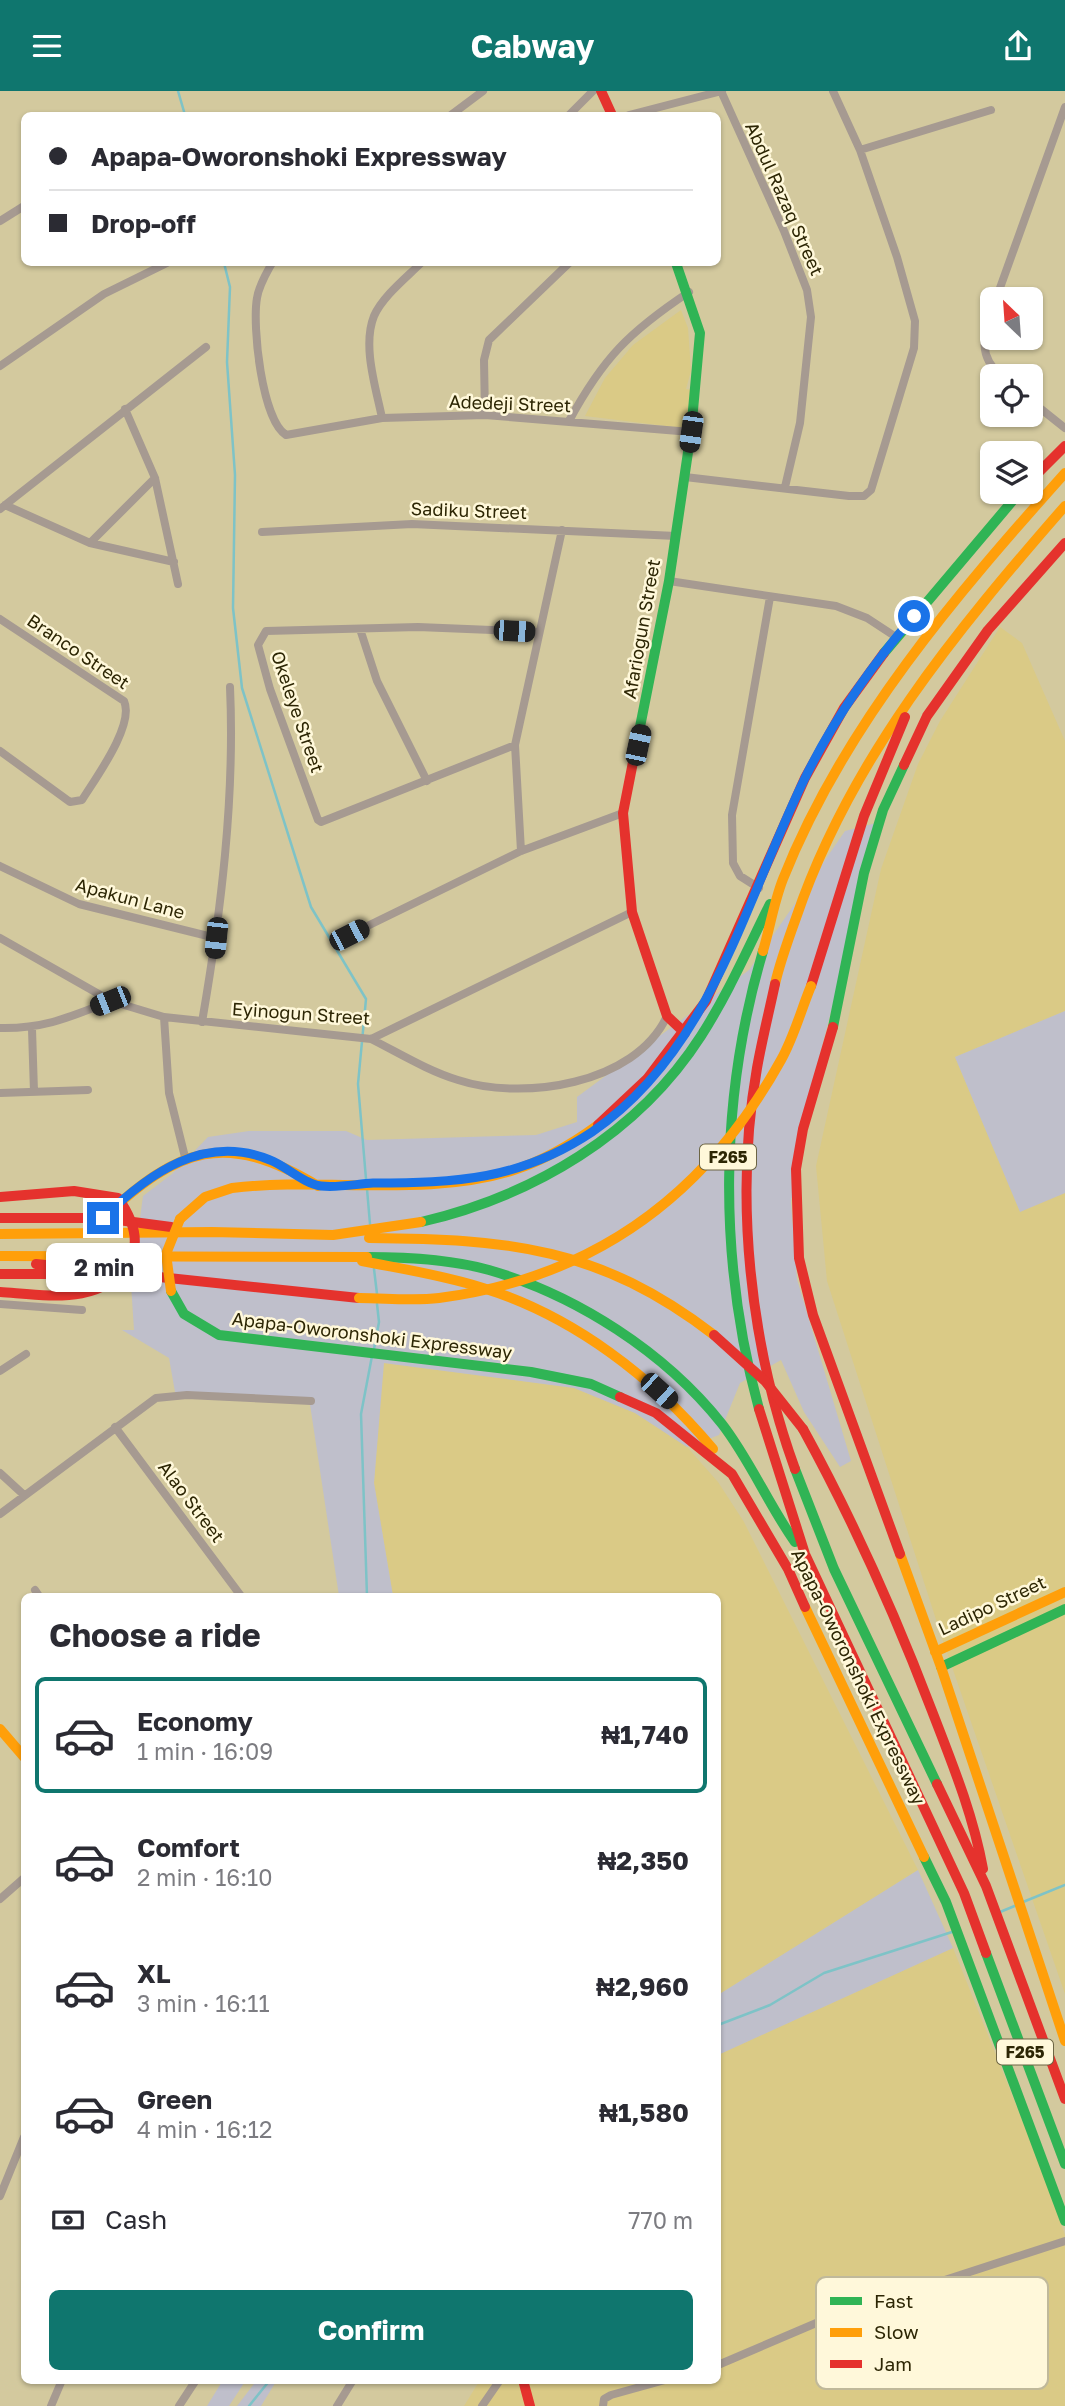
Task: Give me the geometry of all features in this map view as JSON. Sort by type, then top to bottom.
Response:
[{"type":"main road","points":[[601,91],[611,112]]},
{"type":"main road","name":"Afariogun Street","points":[[677,266],[689,292],[700,333],[691,432],[669,581],[623,813],[632,912],[667,1016],[685,1033]]},
{"type":"main road","points":[[1043,468],[1065,446]]},
{"type":"main road","name":"Apapa-Oworonshoki Expressway","points":[[1065,473],[1002,543],[901,670],[843,760],[785,874],[740,1042],[727,1165],[727,1214],[734,1289],[754,1398],[766,1443],[805,1554],[984,1941],[1065,2164]]},
{"type":"main road","name":"Apapa-Oworonshoki Expressway","points":[[1010,504],[896,637],[844,708],[805,778],[759,888],[706,1001],[685,1033],[625,1104],[594,1130],[557,1153],[515,1170],[473,1180],[223,1189],[191,1205],[180,1219],[165,1251],[165,1272],[171,1291],[184,1314],[219,1335],[530,1372],[591,1384],[656,1413],[732,1474],[788,1569],[841,1686],[946,1902],[1065,2221]]},
{"type":"main road","name":"Apapa-Oworonshoki Expressway","points":[[1065,506],[962,624],[903,706],[855,783],[796,906],[776,971],[758,1051],[748,1150],[747,1225],[751,1285],[764,1360],[796,1472],[822,1538],[897,1703],[985,1884],[1065,2099]]},
{"type":"main road","points":[[1065,543],[988,630],[927,716],[883,810],[864,873],[836,1016],[803,1129],[796,1170],[796,1228],[805,1289],[941,1667],[1010,1875],[1024,1926],[1065,2041]]},
{"type":"main road","points":[[0,1257],[112,1273],[359,1298],[430,1299],[519,1283],[589,1254],[647,1219],[700,1176],[750,1115],[788,1049],[811,986],[857,831],[881,768],[908,711],[962,624]]},
{"type":"main road","points":[[385,1233],[449,1216],[543,1179],[600,1143],[645,1105],[696,1043],[738,972],[785,874]]},
{"type":"main road","points":[[103,1218],[133,1190],[185,1157],[207,1151],[233,1150],[270,1159],[319,1186]]},
{"type":"main road","points":[[0,1197],[77,1190],[99,1192],[117,1198],[132,1223],[135,1247],[129,1265],[115,1283],[99,1290],[76,1295],[0,1292]]},
{"type":"main road","points":[[0,1218],[103,1218],[212,1232]]},
{"type":"main road","points":[[0,1234],[212,1232],[352,1236],[385,1233],[500,1242],[550,1252],[615,1273],[661,1296],[714,1335],[765,1381],[803,1429],[872,1562],[925,1692],[980,1850],[985,1884]]},
{"type":"main road","points":[[0,1257],[329,1256],[387,1261],[450,1262],[520,1280],[597,1319],[655,1359],[722,1424],[778,1520],[805,1554]]},
{"type":"main road","points":[[387,1261],[523,1303],[594,1344],[644,1378],[687,1416],[732,1474]]},
{"type":"main road","points":[[0,1274],[112,1273]]},
{"type":"main road","name":"Ladipo Street","points":[[935,1653],[1065,1592]]},
{"type":"main road","name":"Ladipo Street","points":[[941,1667],[1065,1609]]},
{"type":"main road","points":[[0,1730],[21,1754]]},
{"type":"main road","points":[[524,2384],[530,2406]]},
{"type":"street","points":[[456,112],[472,103],[483,91]]},
{"type":"street","points":[[572,112],[593,91]]},
{"type":"street","points":[[640,112],[721,91]]},
{"type":"street","name":"Abdul Razaq Street","points":[[721,91],[784,231],[807,290],[811,317],[800,423],[785,487]]},
{"type":"street","points":[[685,477],[849,496],[869,493],[914,348],[915,321],[897,257],[860,150],[833,91]]},
{"type":"street","points":[[1000,287],[1065,107]]},
{"type":"street","points":[[860,150],[991,110]]},
{"type":"street","points":[[0,221],[21,208]]},
{"type":"street","points":[[0,366],[104,293],[161,266]]},
{"type":"street","name":"Adedeji Street","points":[[270,266],[259,287],[254,326],[258,366],[277,426],[286,435],[382,418],[485,415],[691,432]]},
{"type":"street","points":[[382,418],[371,362],[370,341],[374,316],[418,266]]},
{"type":"street","points":[[485,415],[484,360],[489,340],[566,266]]},
{"type":"street","points":[[569,421],[592,378],[621,344],[650,318],[689,292]]},
{"type":"street","points":[[174,562],[90,543],[3,507],[206,347]]},
{"type":"street","points":[[125,409],[155,478],[178,584]]},
{"type":"street","points":[[1043,411],[1065,428]]},
{"type":"street","points":[[90,543],[155,478]]},
{"type":"street","name":"Sadiku Street","points":[[262,532],[412,524],[676,536]]},
{"type":"street","points":[[521,851],[515,745],[562,530]]},
{"type":"street","points":[[669,581],[836,606],[867,618],[896,637]]},
{"type":"street","points":[[759,888],[740,876],[733,863],[732,814],[770,597]]},
{"type":"street","name":"Branco Street","points":[[0,619],[124,701],[127,711],[110,757],[82,800],[76,803],[70,802],[0,751]]},
{"type":"street","points":[[360,629],[377,681],[427,781]]},
{"type":"street","name":"Okeleye Street","points":[[515,745],[326,822],[318,820],[270,689],[258,645],[266,631],[360,629],[538,632]]},
{"type":"street","points":[[202,1022],[216,938],[231,764],[230,687]]},
{"type":"street","points":[[349,935],[521,851],[623,813]]},
{"type":"street","name":"Apakun Lane","points":[[0,866],[79,904],[216,938]]},
{"type":"street","name":"Eyinogun Street","points":[[0,937],[110,1001],[164,1017],[371,1039],[632,912]]},
{"type":"street","points":[[0,1028],[32,1029],[53,1024],[110,1001]]},
{"type":"street","points":[[371,1039],[458,1080],[493,1087],[542,1086],[582,1081],[601,1075],[633,1054],[655,1034],[667,1016]]},
{"type":"street","points":[[164,1017],[169,1093],[185,1157]]},
{"type":"street","points":[[32,1029],[34,1092]]},
{"type":"street","points":[[0,1093],[88,1090]]},
{"type":"street","points":[[0,1304],[82,1310]]},
{"type":"street","points":[[0,1371],[26,1354]]},
{"type":"street","points":[[0,1514],[156,1398],[167,1395],[311,1401]]},
{"type":"street","name":"Alao Street","points":[[115,1427],[239,1593]]},
{"type":"street","points":[[0,1473],[24,1495]]},
{"type":"street","points":[[0,1899],[21,1881]]},
{"type":"street","points":[[1,2193],[21,2144]]},
{"type":"street","points":[[954,2277],[1065,2241]]},
{"type":"street","points":[[721,2364],[816,2323]]},
{"type":"street","points":[[51,2406],[60,2384]]},
{"type":"street","points":[[179,2406],[193,2384]]},
{"type":"street","points":[[337,2406],[351,2384]]},
{"type":"street","points":[[482,2406],[497,2384]]},
{"type":"street","points":[[603,2406],[604,2399],[611,2395],[651,2384]]},
{"type":"shaded area","points":[[681,310],[688,328],[691,371],[686,389],[692,390],[688,421],[682,428],[585,416],[605,378],[633,345]]},
{"type":"shaded area","points":[[1000,627],[1022,643],[1065,741],[1065,1011],[955,1057],[1020,1211],[1065,1193],[1065,1994],[941,1635],[827,1281],[816,1166],[881,869],[918,764],[940,721]]},
{"type":"shaded area","points":[[880,822],[810,1093],[791,1202],[797,1279],[851,1461],[840,1467],[804,1412],[781,1360],[740,1383],[719,1435],[687,1447],[635,1413],[574,1388],[384,1363],[374,1483],[392,1593],[339,1593],[309,1398],[175,1392],[169,1358],[122,1330],[134,1330],[131,1284],[143,1196],[172,1174],[208,1137],[249,1131],[346,1131],[367,1140],[536,1135],[577,1122],[577,1097],[749,970],[845,831]]},
{"type":"shaded area","points":[[1065,1011],[1065,1193],[1020,1212],[955,1057]]},
{"type":"shaded area","points":[[383,1363],[574,1388],[635,1413],[687,1447],[718,1482],[744,1522],[918,1870],[721,1993],[721,1593],[392,1593],[374,1483]]},
{"type":"shaded area","points":[[918,1870],[953,1948],[721,2054],[721,1993]]},
{"type":"shaded area","points":[[953,1948],[1033,2147],[1065,2235],[1065,2406],[464,2406],[478,2384],[721,2384],[721,2054]]},
{"type":"shaded area","points":[[221,2384],[243,2384],[229,2406],[207,2406]]},
{"type":"shaded area","points":[[254,2384],[275,2384],[261,2406],[237,2406]]},
{"type":"waterway","points":[[178,91],[184,112]]},
{"type":"waterway","points":[[225,266],[230,287],[227,362],[235,475],[233,608],[242,688],[311,907],[366,999],[358,1084],[366,1179]]},
{"type":"waterway","points":[[367,1189],[370,1224]]},
{"type":"waterway","points":[[374,1269],[377,1294]]},
{"type":"waterway","points":[[374,1349],[379,1322],[377,1304]]},
{"type":"waterway","points":[[367,1593],[361,1414],[372,1356]]},
{"type":"waterway","points":[[1023,1902],[1065,1885]]},
{"type":"waterway","points":[[1000,1912],[1017,1905]]},
{"type":"waterway","points":[[721,2024],[770,2005],[824,1973],[952,1932]]},
{"type":"waterway","points":[[249,2406],[267,2384]]},
{"type":"traffic: fast","points":[[634,757],[669,581],[691,432],[700,333],[677,266]]},
{"type":"traffic: fast","points":[[884,653],[1010,504]]},
{"type":"traffic: fast","points":[[833,1027],[864,873],[883,810],[904,765]]},
{"type":"traffic: fast","points":[[421,1222],[463,1211],[542,1178],[614,1131],[646,1103],[675,1071],[711,1020],[770,904]]},
{"type":"traffic: fast","points":[[759,1409],[736,1295],[729,1179],[738,1064],[763,951]]},
{"type":"traffic: fast","points":[[367,1257],[428,1259],[489,1270],[554,1294],[617,1329],[674,1373],[722,1424],[795,1542]]},
{"type":"traffic: fast","points":[[171,1291],[184,1314],[219,1335],[531,1372],[591,1384],[620,1397]]},
{"type":"traffic: fast","points":[[795,1469],[834,1569],[937,1784]]},
{"type":"traffic: fast","points":[[941,1667],[1065,1609]]},
{"type":"traffic: fast","points":[[924,1857],[946,1902],[1065,2221]]},
{"type":"traffic: fast","points":[[986,1953],[1065,2164]]},
{"type":"traffic: slow","points":[[763,951],[783,879],[808,822],[871,715],[944,614],[1065,473]]},
{"type":"traffic: slow","points":[[775,984],[790,935],[819,860],[845,804],[876,751],[946,649],[1065,506]]},
{"type":"traffic: slow","points":[[359,1298],[429,1299],[495,1288],[547,1271],[595,1250],[640,1222],[680,1189],[718,1151],[751,1108],[786,1051],[811,986]]},
{"type":"traffic: slow","points":[[180,1219],[205,1197],[232,1188],[302,1184],[410,1185],[480,1178],[537,1161],[598,1125]]},
{"type":"traffic: slow","points":[[103,1218],[156,1175],[180,1162],[204,1154],[229,1153],[256,1157],[285,1168],[318,1186]]},
{"type":"traffic: slow","points":[[171,1291],[166,1254],[180,1219]]},
{"type":"traffic: slow","points":[[0,1234],[212,1232],[333,1235],[421,1222]]},
{"type":"traffic: slow","points":[[369,1238],[466,1241],[551,1254],[591,1266],[631,1283],[672,1306],[714,1335]]},
{"type":"traffic: slow","points":[[0,1256],[367,1257]]},
{"type":"traffic: slow","points":[[362,1261],[468,1283],[516,1300],[580,1332],[638,1374],[664,1397],[713,1449]]},
{"type":"traffic: slow","points":[[900,1554],[941,1667],[1065,2041]]},
{"type":"traffic: slow","points":[[935,1652],[1065,1592]]},
{"type":"traffic: slow","points":[[805,1607],[924,1857]]},
{"type":"traffic: slow","points":[[0,1729],[21,1754]]},
{"type":"traffic: jam","points":[[601,91],[611,112]]},
{"type":"traffic: jam","points":[[1043,468],[1065,446]]},
{"type":"traffic: jam","points":[[904,765],[927,716],[988,630],[1065,543]]},
{"type":"traffic: jam","points":[[598,1125],[647,1079],[706,1001],[805,778],[844,708],[884,653]]},
{"type":"traffic: jam","points":[[811,986],[864,816],[905,717]]},
{"type":"traffic: jam","points":[[634,757],[623,813],[632,912],[667,1016],[685,1033]]},
{"type":"traffic: jam","points":[[775,984],[757,1068],[750,1117],[747,1219],[757,1322],[767,1372],[795,1469]]},
{"type":"traffic: jam","points":[[833,1027],[803,1129],[796,1169],[799,1258],[813,1315],[900,1554]]},
{"type":"traffic: jam","points":[[0,1197],[74,1191],[118,1198],[130,1219],[135,1242],[131,1258],[120,1274],[91,1291],[73,1295],[0,1292]]},
{"type":"traffic: jam","points":[[0,1218],[103,1218],[171,1227]]},
{"type":"traffic: jam","points":[[36,1264],[359,1298]]},
{"type":"traffic: jam","points":[[0,1274],[58,1274]]},
{"type":"traffic: jam","points":[[714,1335],[765,1381],[803,1429]]},
{"type":"traffic: jam","points":[[620,1397],[656,1413],[732,1474],[788,1569],[805,1607]]},
{"type":"traffic: jam","points":[[759,1409],[805,1554],[964,1893],[986,1953]]},
{"type":"traffic: jam","points":[[803,1429],[856,1533],[903,1639],[961,1789],[974,1828],[983,1869]]},
{"type":"traffic: jam","points":[[937,1784],[986,1886],[1065,2099]]},
{"type":"traffic: jam","points":[[524,2384],[530,2406]]},
{"type":"route","points":[[103,1218],[133,1190],[185,1157],[207,1151],[233,1150],[270,1159],[319,1186],[431,1183],[473,1180],[515,1170],[557,1153],[594,1130],[625,1104],[655,1072],[706,1001],[751,907],[805,778],[844,708],[914,616]]}]
